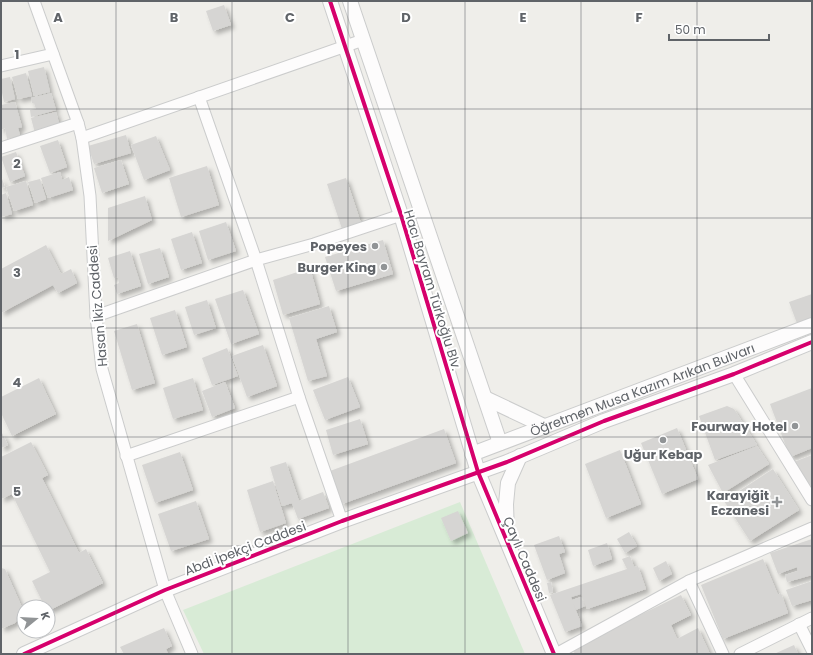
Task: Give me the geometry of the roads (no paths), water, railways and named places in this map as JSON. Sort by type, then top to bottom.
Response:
[{"type":"street","name":"Hasan İkiz Caddesi","points":[[34,1],[82,138],[90,196],[96,316],[102,369],[165,590],[192,654]]},
{"type":"street","name":"Hacı Bayram Türkoğlu Blv.","points":[[330,1],[401,215],[478,472]]},
{"type":"street","name":"Hacı Bayram Türkoğlu Blv.","points":[[350,1],[500,443]]},
{"type":"street","points":[[82,138],[363,40]]},
{"type":"street","points":[[1,66],[53,54]]},
{"type":"street","points":[[199,97],[256,260],[299,397],[342,521]]},
{"type":"street","points":[[1,148],[78,123]]},
{"type":"street","points":[[96,316],[256,260],[314,244],[401,215]]},
{"type":"street","name":"Öğretmen Musa Kazım Arıkan Bulvarı","points":[[472,454],[726,356],[812,325]]},
{"type":"street","name":"Öğretmen Musa Kazım Arıkan Bulvarı","points":[[478,472],[604,421],[734,374],[812,342]]},
{"type":"street","points":[[726,356],[734,374],[812,500]]},
{"type":"street","points":[[126,456],[299,397]]},
{"type":"street","points":[[485,398],[544,426]]},
{"type":"street","points":[[507,544],[506,504],[508,483],[520,456]]},
{"type":"street","name":"Abdi İpekçi Caddesi","points":[[24,654],[165,590],[342,521],[478,472]]},
{"type":"street","name":"Çaylı Caddesi","points":[[478,472],[507,544],[555,654]]},
{"type":"street","points":[[555,654],[688,581],[812,528]]},
{"type":"street","points":[[688,581],[723,654]]},
{"type":"street","points":[[48,654],[165,590]]},
{"type":"street","points":[[740,654],[812,618]]},
{"type":"street","points":[[799,624],[812,650]]},
{"type":"place","name":"Popeyes","points":[[375,246]]},
{"type":"place","name":"Burger King","points":[[384,267]]},
{"type":"place","name":"Fourway Hotel","points":[[795,426]]},
{"type":"place","name":"Uğur Kebap","points":[[663,440]]},
{"type":"place","name":"Karayiğit Eczanesi","points":[[777,502]]}]
